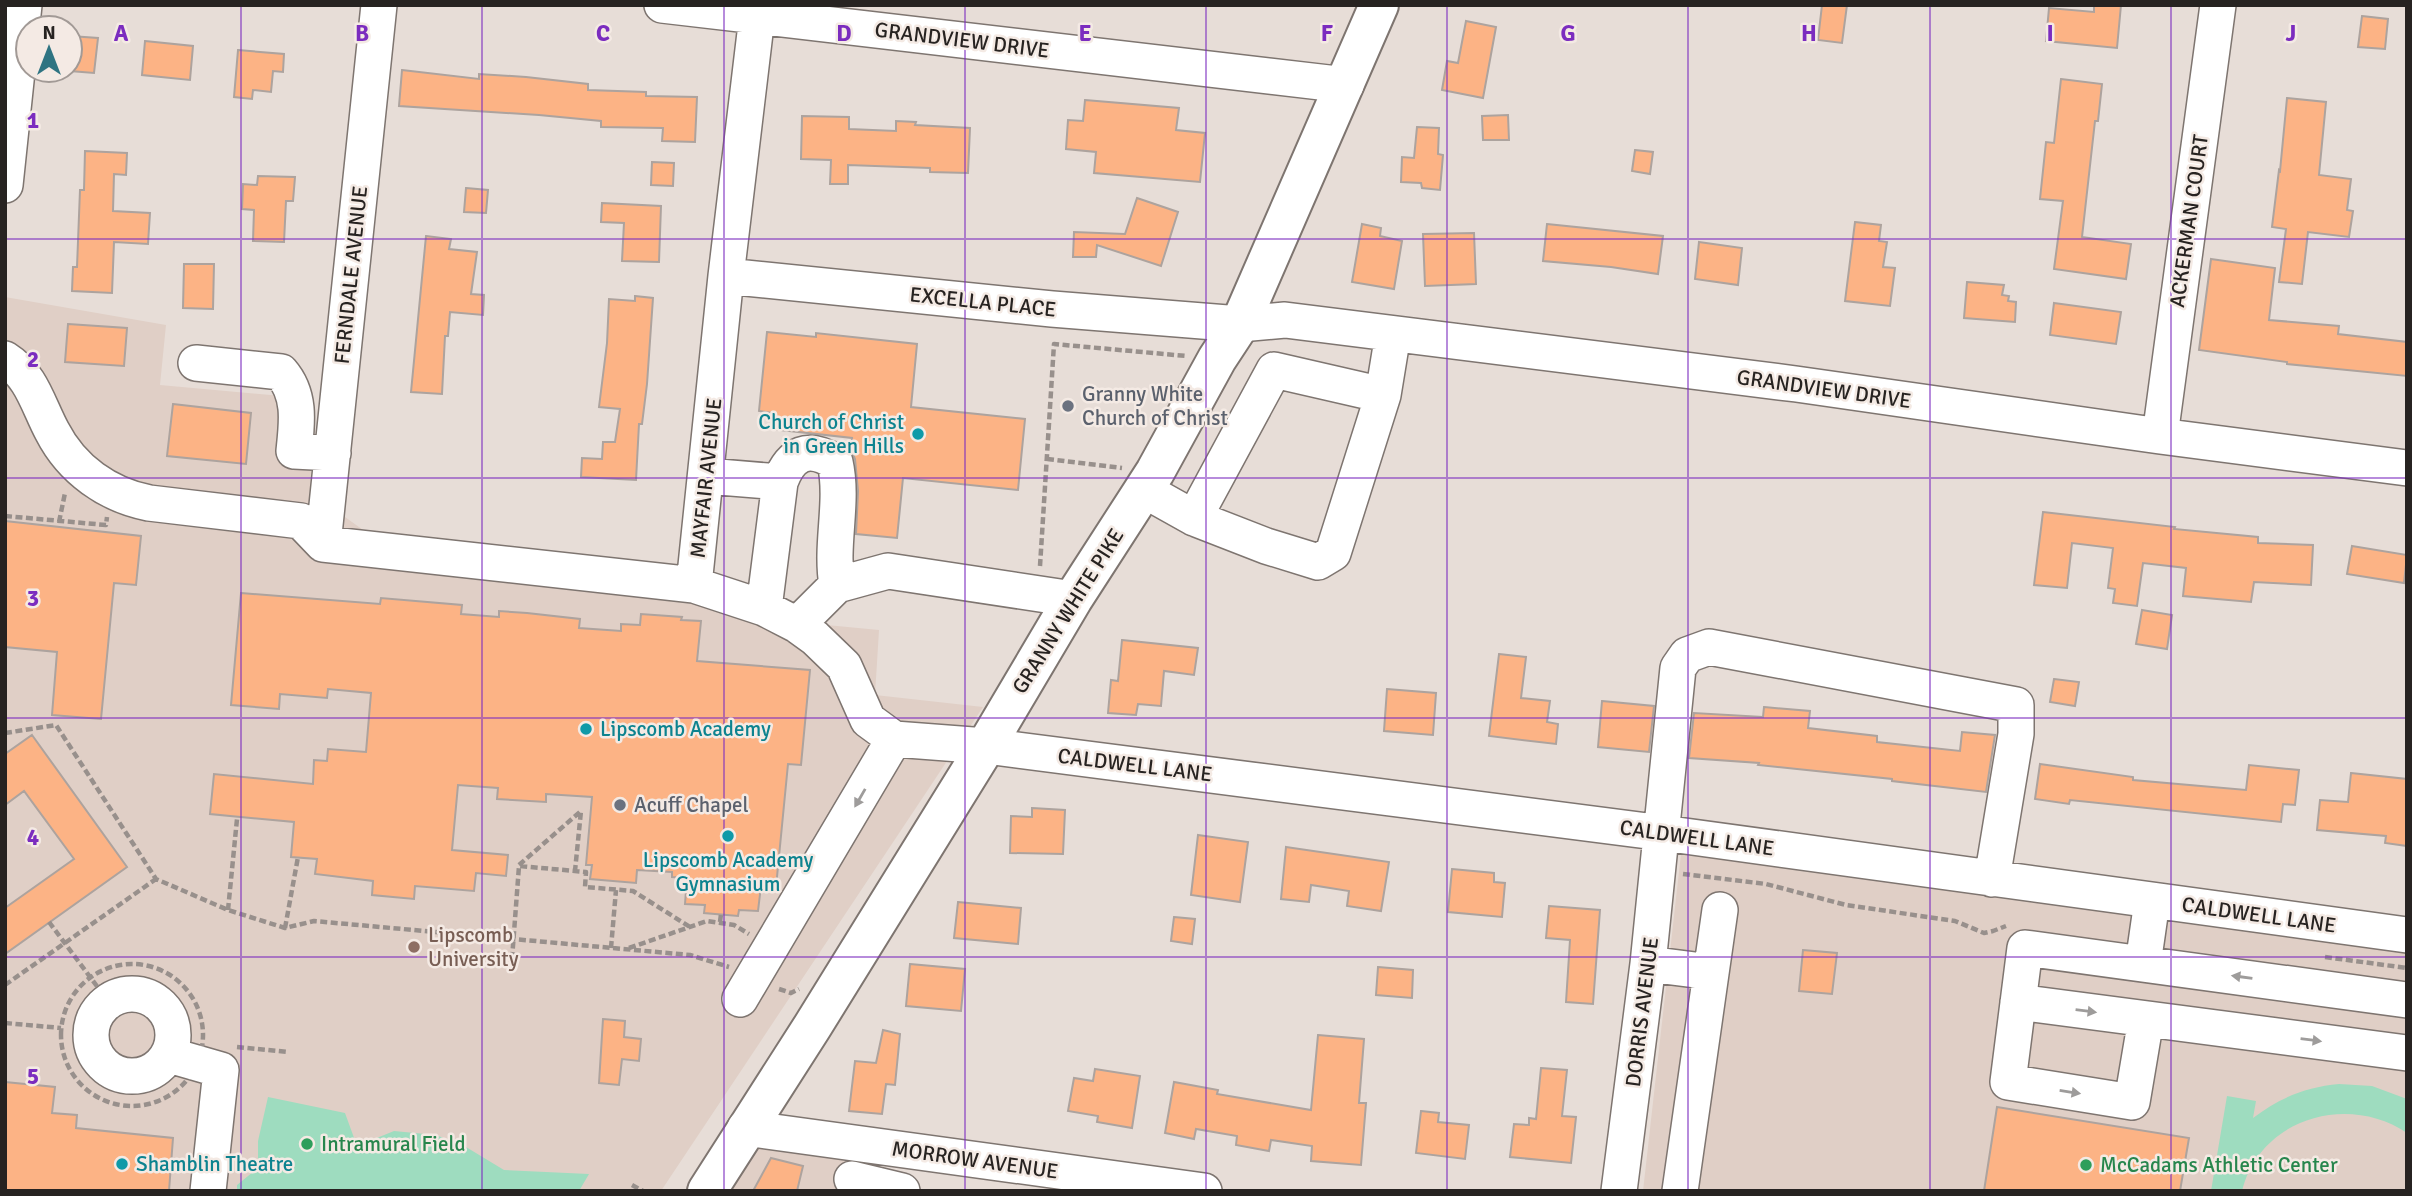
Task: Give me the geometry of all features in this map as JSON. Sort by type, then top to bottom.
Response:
[{"type":"main road","name":"GRANNY WHITE PIKE","points":[[707,1191],[986,746],[1056,597],[1149,481],[1217,359],[1240,324],[1379,5]]},
{"type":"street","points":[[5,185],[24,5]]},
{"type":"street","name":"FERNDALE AVENUE","points":[[323,544],[379,5]]},
{"type":"street","name":"GRANDVIEW DRIVE","points":[[662,5],[1346,85]]},
{"type":"street","name":"ACKERMAN COURT","points":[[2160,436],[2218,5]]},
{"type":"street","name":"MAYFAIR AVENUE","points":[[757,16],[726,276],[694,585],[764,608],[815,638],[844,666],[868,720],[894,739]]},
{"type":"street","name":"EXCELLA PLACE","points":[[726,276],[1052,309],[1240,324]]},
{"type":"street","name":"GRANDVIEW DRIVE","points":[[1240,324],[1284,320],[1796,384],[2407,468]]},
{"type":"street","points":[[1149,481],[1194,518],[1266,546],[1318,562],[1333,553],[1383,395],[1393,334]]},
{"type":"street","points":[[5,359],[34,391],[51,431],[61,446],[92,479],[110,491],[131,499],[301,521],[323,544],[694,585]]},
{"type":"street","points":[[196,363],[281,372],[290,382],[296,400],[294,451],[333,453]]},
{"type":"street","points":[[1194,518],[1274,370],[1383,395]]},
{"type":"street","points":[[764,608],[780,482],[796,456],[813,452],[835,462],[838,477],[834,566],[837,585]]},
{"type":"street","points":[[707,476],[780,482]]},
{"type":"street","points":[[797,625],[837,585],[888,571],[1056,597]]},
{"type":"street","name":"DORRIS AVENUE","points":[[1619,1191],[1663,833],[1678,668],[1687,655],[1709,647],[2016,705],[2016,734],[1992,879]]},
{"type":"street","points":[[747,989],[894,739],[986,746]]},
{"type":"street","name":"CALDWELL LANE","points":[[986,746],[1663,833],[2407,935]]},
{"type":"street","points":[[2143,964],[2152,901]]},
{"type":"street","points":[[1681,1191],[1720,910]]},
{"type":"street","points":[[2146,1019],[2132,1102],[2008,1082],[2025,948],[2407,1000]]},
{"type":"street","points":[[1648,964],[1712,972]]},
{"type":"street","points":[[183,1059],[173,1042],[169,1015],[160,1004],[148,997],[121,995],[99,989],[99,1011],[91,1036],[93,1049],[100,1061],[110,1070],[122,1075],[136,1076],[149,1073],[160,1065],[183,1059],[221,1070],[208,1191]]},
{"type":"street","points":[[2018,1002],[2407,1053]]},
{"type":"street","name":"MORROW AVENUE","points":[[745,1128],[1204,1191]]},
{"type":"street","points":[[858,1144],[851,1185],[902,1191]]},
{"type":"path","points":[[1056,597],[1047,459],[1054,344],[1217,359]]},
{"type":"path","points":[[1047,459],[1149,481]]},
{"type":"path","points":[[59,522],[66,489]]},
{"type":"path","points":[[5,516],[106,525]]},
{"type":"path","points":[[5,733],[56,725],[156,879],[228,910],[285,928],[314,920],[690,955],[726,965],[747,989],[798,992],[805,980]]},
{"type":"path","points":[[512,959],[519,866],[581,811],[575,871]]},
{"type":"path","points":[[228,910],[237,819]]},
{"type":"path","points":[[285,928],[298,857]]},
{"type":"path","points":[[519,866],[586,872],[585,887],[634,891],[690,927]]},
{"type":"path","points":[[5,985],[156,879]]},
{"type":"path","points":[[611,948],[616,890]]},
{"type":"path","points":[[720,922],[721,914]]},
{"type":"path","points":[[625,950],[707,920],[734,925],[772,947]]},
{"type":"path","points":[[49,922],[99,989]]},
{"type":"path","points":[[129,964],[149,966],[168,974],[185,987],[196,1004],[203,1024],[203,1044],[183,1059],[180,1088],[159,1102],[135,1107],[111,1104],[89,1093],[72,1075],[62,1053],[61,1028],[65,1009],[76,992],[99,989],[108,968],[129,964]]},
{"type":"path","points":[[5,1023],[61,1028]]},
{"type":"path","points":[[632,1185],[643,1191]]},
{"type":"shaded area","name":"Lipscomb University","points":[[5,297],[166,325],[160,385],[314,399],[310,492],[373,537],[816,624],[879,630],[875,695],[983,707],[661,1191],[5,1191]]},
{"type":"shaded area","points":[[1681,854],[2407,946],[2407,1191],[1643,1191]]},
{"type":"shaded area","points":[[755,1143],[880,1153],[875,1191],[728,1191]]},
{"type":"green space","points":[[2339,1084],[2372,1086],[2407,1099],[2407,1133],[2384,1121],[2359,1115],[2334,1115],[2309,1120],[2287,1130],[2267,1146],[2252,1166],[2242,1191],[2211,1191],[2227,1096],[2256,1101],[2253,1118],[2293,1095]]},
{"type":"green space","name":"Intramural Field","points":[[268,1097],[345,1113],[357,1146],[394,1131],[436,1135],[466,1147],[504,1170],[589,1174],[579,1191],[237,1191],[237,1185],[258,1168],[258,1141]]},
{"type":"building","points":[[1822,5],[1847,5],[1842,43],[1818,40]]},
{"type":"building","points":[[2094,5],[2121,5],[2117,48],[2046,41],[2049,8],[2094,12]]},
{"type":"building","points":[[2362,16],[2388,19],[2385,49],[2358,47]]},
{"type":"building","points":[[1466,21],[1496,27],[1483,98],[1442,90],[1447,61],[1458,63]]},
{"type":"building","points":[[84,37],[98,38],[94,73],[84,72]]},
{"type":"building","points":[[145,41],[193,46],[190,80],[142,75]]},
{"type":"building","points":[[238,50],[284,54],[283,72],[273,71],[271,92],[253,90],[252,99],[234,97]]},
{"type":"building","points":[[402,70],[479,79],[479,74],[526,77],[588,84],[588,90],[646,92],[646,96],[697,97],[695,142],[662,141],[663,128],[601,127],[601,121],[399,106]]},
{"type":"building","points":[[2061,79],[2102,84],[2098,121],[2095,121],[2082,237],[2131,244],[2126,279],[2054,269],[2063,201],[2040,199],[2046,142],[2054,143]]},
{"type":"building","points":[[2287,98],[2326,102],[2319,175],[2351,179],[2347,210],[2353,211],[2349,237],[2308,232],[2302,284],[2279,282],[2286,229],[2272,227]]},
{"type":"building","points":[[1085,100],[1179,108],[1176,130],[1205,133],[1200,182],[1094,173],[1096,152],[1066,149],[1068,120],[1083,121]]},
{"type":"building","points":[[1508,115],[1509,140],[1483,140],[1482,116]]},
{"type":"building","points":[[802,116],[849,117],[849,129],[896,131],[896,121],[916,122],[915,125],[970,128],[968,173],[930,172],[930,168],[848,165],[848,184],[830,184],[831,160],[801,159]]},
{"type":"building","points":[[1417,127],[1439,128],[1438,154],[1443,155],[1440,190],[1422,188],[1421,183],[1401,182],[1402,157],[1414,158]]},
{"type":"building","points":[[1635,150],[1653,152],[1650,174],[1632,171]]},
{"type":"building","points":[[85,151],[127,153],[126,175],[114,174],[113,211],[150,213],[148,244],[114,242],[112,293],[72,291],[73,267],[77,267],[80,190],[84,190]]},
{"type":"building","points":[[652,162],[674,163],[673,186],[651,185]]},
{"type":"building","points":[[258,176],[295,177],[293,201],[286,201],[284,242],[253,241],[254,210],[242,209],[243,184],[257,185]]},
{"type":"building","points":[[466,188],[488,190],[486,213],[464,212]]},
{"type":"building","points":[[1137,198],[1178,212],[1161,266],[1097,245],[1096,257],[1073,257],[1074,232],[1125,234]]},
{"type":"building","points":[[602,203],[661,206],[659,262],[622,261],[624,223],[601,222]]},
{"type":"building","points":[[1855,222],[1881,225],[1879,241],[1887,242],[1883,267],[1895,268],[1890,306],[1845,301]]},
{"type":"building","points":[[1362,224],[1381,228],[1380,236],[1402,241],[1394,289],[1352,282]]},
{"type":"building","points":[[1547,224],[1663,236],[1658,274],[1543,261]]},
{"type":"building","points":[[1474,233],[1476,284],[1425,286],[1423,234]]},
{"type":"building","points":[[426,236],[451,239],[449,249],[477,252],[471,294],[484,295],[483,315],[450,312],[448,336],[445,336],[442,394],[411,392]]},
{"type":"building","points":[[1699,242],[1742,248],[1738,285],[1695,279]]},
{"type":"building","points":[[2211,259],[2275,268],[2269,320],[2339,326],[2338,334],[2407,342],[2407,376],[2287,364],[2199,350]]},
{"type":"building","points":[[184,264],[214,264],[213,309],[183,308]]},
{"type":"building","points":[[1967,282],[2004,285],[2002,295],[2009,296],[2008,301],[2016,302],[2015,322],[1964,318]]},
{"type":"building","points":[[635,296],[653,298],[647,384],[642,424],[639,424],[636,480],[581,477],[582,458],[602,459],[603,442],[615,442],[620,409],[599,407],[609,299],[635,301]]},
{"type":"building","points":[[2054,303],[2121,312],[2116,344],[2050,335]]},
{"type":"building","points":[[68,324],[127,328],[124,366],[65,362]]},
{"type":"building","name":"Church of Christ in Green Hills","points":[[767,332],[816,337],[816,333],[917,344],[911,407],[1025,419],[1018,490],[903,478],[897,538],[856,534],[858,491],[855,459],[851,450],[852,438],[772,429],[773,413],[759,411]]},
{"type":"building","points":[[173,404],[251,413],[246,464],[167,456]]},
{"type":"building","points":[[2043,512],[2258,537],[2258,543],[2313,545],[2311,585],[2254,582],[2251,602],[2183,596],[2186,568],[2143,563],[2137,606],[2113,603],[2115,589],[2108,588],[2113,548],[2072,543],[2067,588],[2034,585]]},
{"type":"building","points":[[5,521],[141,536],[136,585],[114,583],[101,719],[52,715],[57,652],[5,647]]},
{"type":"building","points":[[2352,546],[2407,555],[2404,583],[2347,574]]},
{"type":"building","name":"Lipscomb Academy","points":[[241,593],[380,604],[381,598],[462,605],[461,614],[499,617],[499,611],[527,613],[580,619],[579,628],[621,631],[621,624],[640,625],[641,614],[682,617],[681,620],[701,621],[697,661],[810,670],[801,765],[788,764],[776,887],[761,886],[758,911],[739,910],[738,916],[704,913],[705,905],[685,904],[687,878],[672,877],[672,872],[637,870],[636,883],[590,879],[592,865],[586,865],[592,797],[546,794],[546,802],[497,799],[498,788],[458,785],[452,850],[508,855],[506,876],[476,873],[474,891],[415,886],[414,899],[372,895],[373,881],[315,874],[317,859],[291,857],[294,822],[210,814],[214,774],[313,784],[314,760],[327,761],[328,749],[366,752],[371,693],[328,689],[327,698],[280,694],[279,709],[231,705]]},
{"type":"building","points":[[2142,610],[2172,615],[2167,649],[2136,644]]},
{"type":"building","points":[[1122,640],[1198,648],[1194,675],[1164,671],[1161,706],[1138,704],[1136,715],[1108,713],[1111,680],[1118,681]]},
{"type":"building","points":[[1499,654],[1526,657],[1521,698],[1550,701],[1547,722],[1558,724],[1556,744],[1489,736]]},
{"type":"building","points":[[2054,679],[2079,682],[2075,706],[2050,702]]},
{"type":"building","points":[[1387,689],[1436,693],[1433,735],[1384,731]]},
{"type":"building","points":[[1602,701],[1654,706],[1649,752],[1598,747]]},
{"type":"building","points":[[1764,707],[1810,711],[1808,728],[1877,736],[1877,742],[1960,751],[1962,732],[1995,735],[1986,792],[1758,765],[1759,763],[1689,758],[1694,713],[1763,717]]},
{"type":"building","points":[[32,735],[127,867],[5,954],[5,908],[74,859],[24,791],[5,805],[5,754]]},
{"type":"building","points":[[2040,764],[2133,777],[2133,780],[2246,790],[2249,765],[2299,770],[2295,805],[2283,804],[2281,822],[2070,800],[2069,804],[2035,799]]},
{"type":"building","points":[[2351,773],[2407,779],[2407,846],[2385,843],[2386,836],[2317,830],[2320,800],[2348,802]]},
{"type":"building","points":[[1032,808],[1065,810],[1063,854],[1010,853],[1011,816],[1032,817]]},
{"type":"building","points":[[1198,835],[1248,842],[1240,902],[1191,895]]},
{"type":"building","points":[[1286,847],[1389,862],[1381,911],[1347,906],[1349,891],[1311,885],[1309,902],[1281,899]]},
{"type":"building","points":[[1452,869],[1494,873],[1494,882],[1505,883],[1502,917],[1448,912]]},
{"type":"building","points":[[958,902],[1021,908],[1018,944],[954,938]]},
{"type":"building","points":[[1549,906],[1600,910],[1593,1004],[1566,1002],[1570,940],[1546,938]]},
{"type":"building","points":[[1174,917],[1195,919],[1192,944],[1171,941]]},
{"type":"building","points":[[1803,950],[1837,953],[1832,994],[1799,991]]},
{"type":"building","points":[[910,964],[965,969],[961,1011],[906,1006]]},
{"type":"building","points":[[1378,967],[1413,970],[1412,998],[1376,995]]},
{"type":"building","points":[[603,1019],[625,1021],[624,1037],[641,1039],[639,1061],[622,1059],[619,1085],[599,1083]]},
{"type":"building","points":[[883,1030],[900,1034],[895,1085],[886,1084],[882,1114],[849,1111],[855,1061],[876,1063]]},
{"type":"building","points":[[1318,1035],[1364,1039],[1359,1103],[1366,1103],[1361,1165],[1311,1161],[1312,1146],[1271,1140],[1269,1151],[1236,1145],[1237,1136],[1196,1129],[1194,1139],[1165,1133],[1174,1082],[1218,1090],[1217,1094],[1311,1110]]},
{"type":"building","points":[[1541,1068],[1567,1070],[1562,1116],[1576,1117],[1571,1163],[1510,1157],[1514,1124],[1529,1125],[1529,1118],[1536,1119]]},
{"type":"building","points":[[1095,1069],[1140,1076],[1132,1128],[1097,1122],[1098,1116],[1068,1111],[1074,1078],[1093,1081]]},
{"type":"building","points":[[5,1082],[55,1087],[52,1113],[77,1115],[76,1128],[173,1138],[169,1191],[5,1191]]},
{"type":"building","name":"McCadams Athletic Center","points":[[1997,1107],[2189,1138],[2180,1191],[1984,1191]]},
{"type":"building","points":[[1421,1111],[1439,1113],[1438,1122],[1469,1125],[1465,1159],[1416,1153]]},
{"type":"building","points":[[771,1158],[803,1166],[797,1191],[753,1191]]},
{"type":"place","name":"Granny White Church of Christ","points":[[1068,406]]},
{"type":"place","name":"Church of Christ in Green Hills","points":[[918,434]]},
{"type":"place","name":"Lipscomb Academy","points":[[586,729]]},
{"type":"place","name":"Acuff Chapel","points":[[620,805]]},
{"type":"place","name":"Lipscomb Academy Gymnasium","points":[[728,836]]},
{"type":"place","name":"Lipscomb University","points":[[414,947]]},
{"type":"place","name":"Intramural Field","points":[[307,1144]]},
{"type":"place","name":"Shamblin Theatre","points":[[122,1164]]},
{"type":"place","name":"McCadams Athletic Center","points":[[2086,1165]]}]
